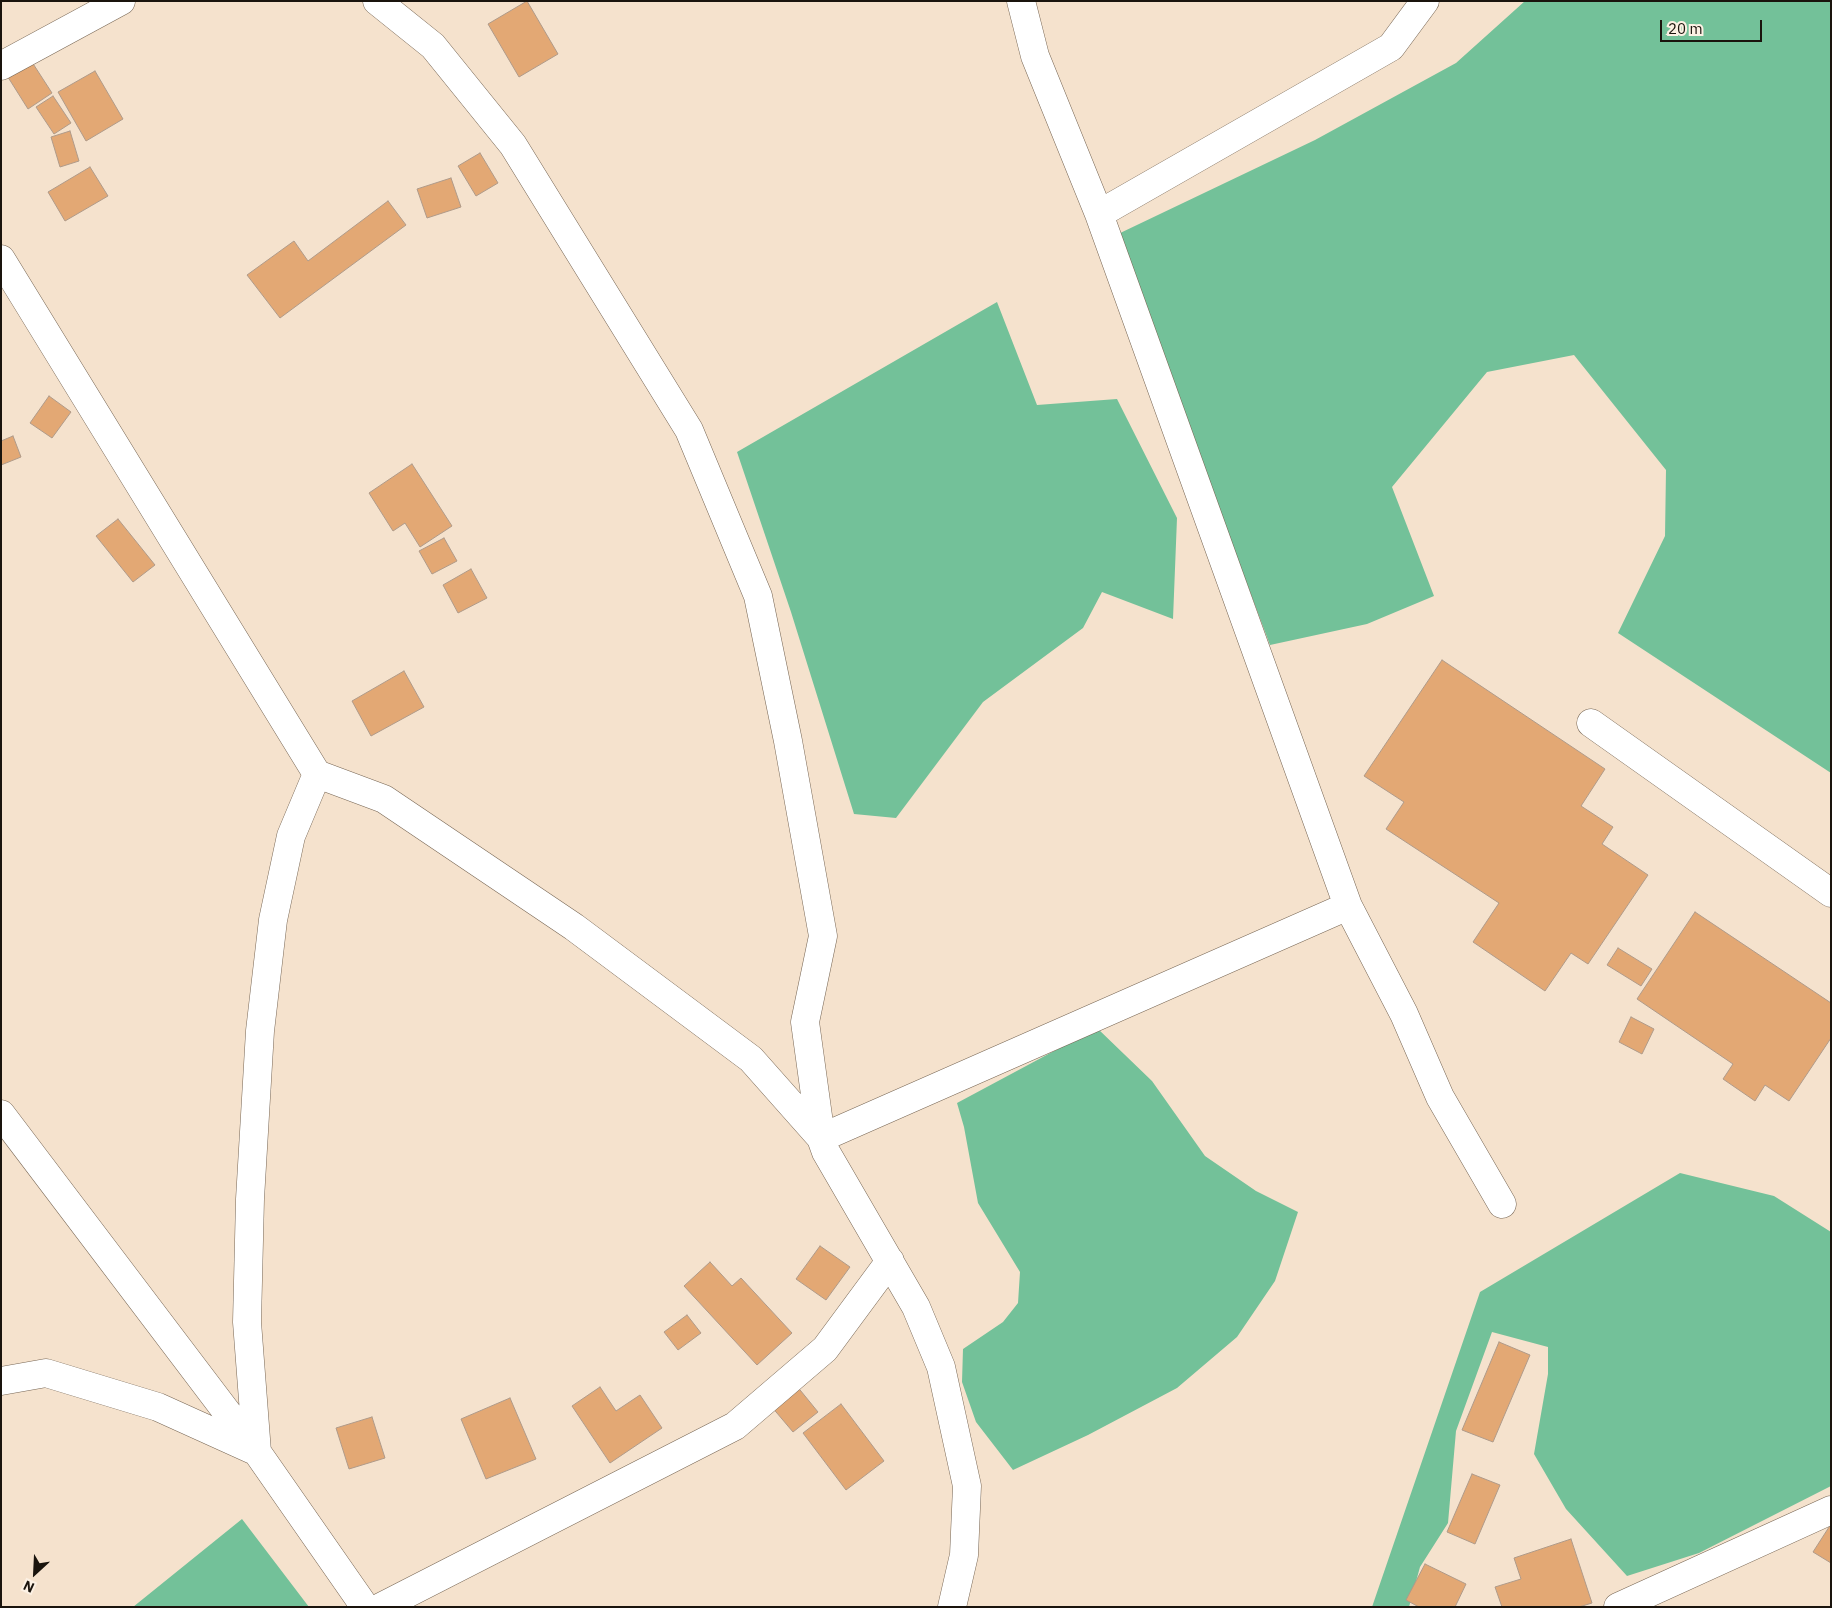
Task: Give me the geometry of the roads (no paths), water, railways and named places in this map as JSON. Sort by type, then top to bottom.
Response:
[{"type":"street","points":[[1,66],[121,1]]},
{"type":"street","points":[[377,1],[433,46],[513,145],[689,430],[758,596],[788,741],[823,936],[805,1022],[821,1138],[826,1152],[916,1307],[941,1367],[967,1486],[964,1555],[952,1607]]},
{"type":"street","points":[[1021,1],[1035,56],[1099,214],[1348,906],[1404,1014],[1440,1097],[1502,1204]]},
{"type":"street","points":[[1099,214],[1391,47],[1425,1]]},
{"type":"street","points":[[1,259],[317,774],[384,800],[574,928],[751,1059],[821,1138]]},
{"type":"street","points":[[1591,723],[1831,893]]},
{"type":"street","points":[[257,1452],[246,1322],[250,1200],[260,1031],[273,920],[290,836],[317,774]]},
{"type":"street","points":[[821,1138],[1348,906]]},
{"type":"street","points":[[1,1114],[257,1452],[365,1607]]},
{"type":"street","points":[[382,1607],[736,1426],[825,1349],[890,1261]]},
{"type":"street","points":[[1,1381],[46,1373],[158,1407],[257,1452]]},
{"type":"street","points":[[1618,1607],[1831,1510]]}]
